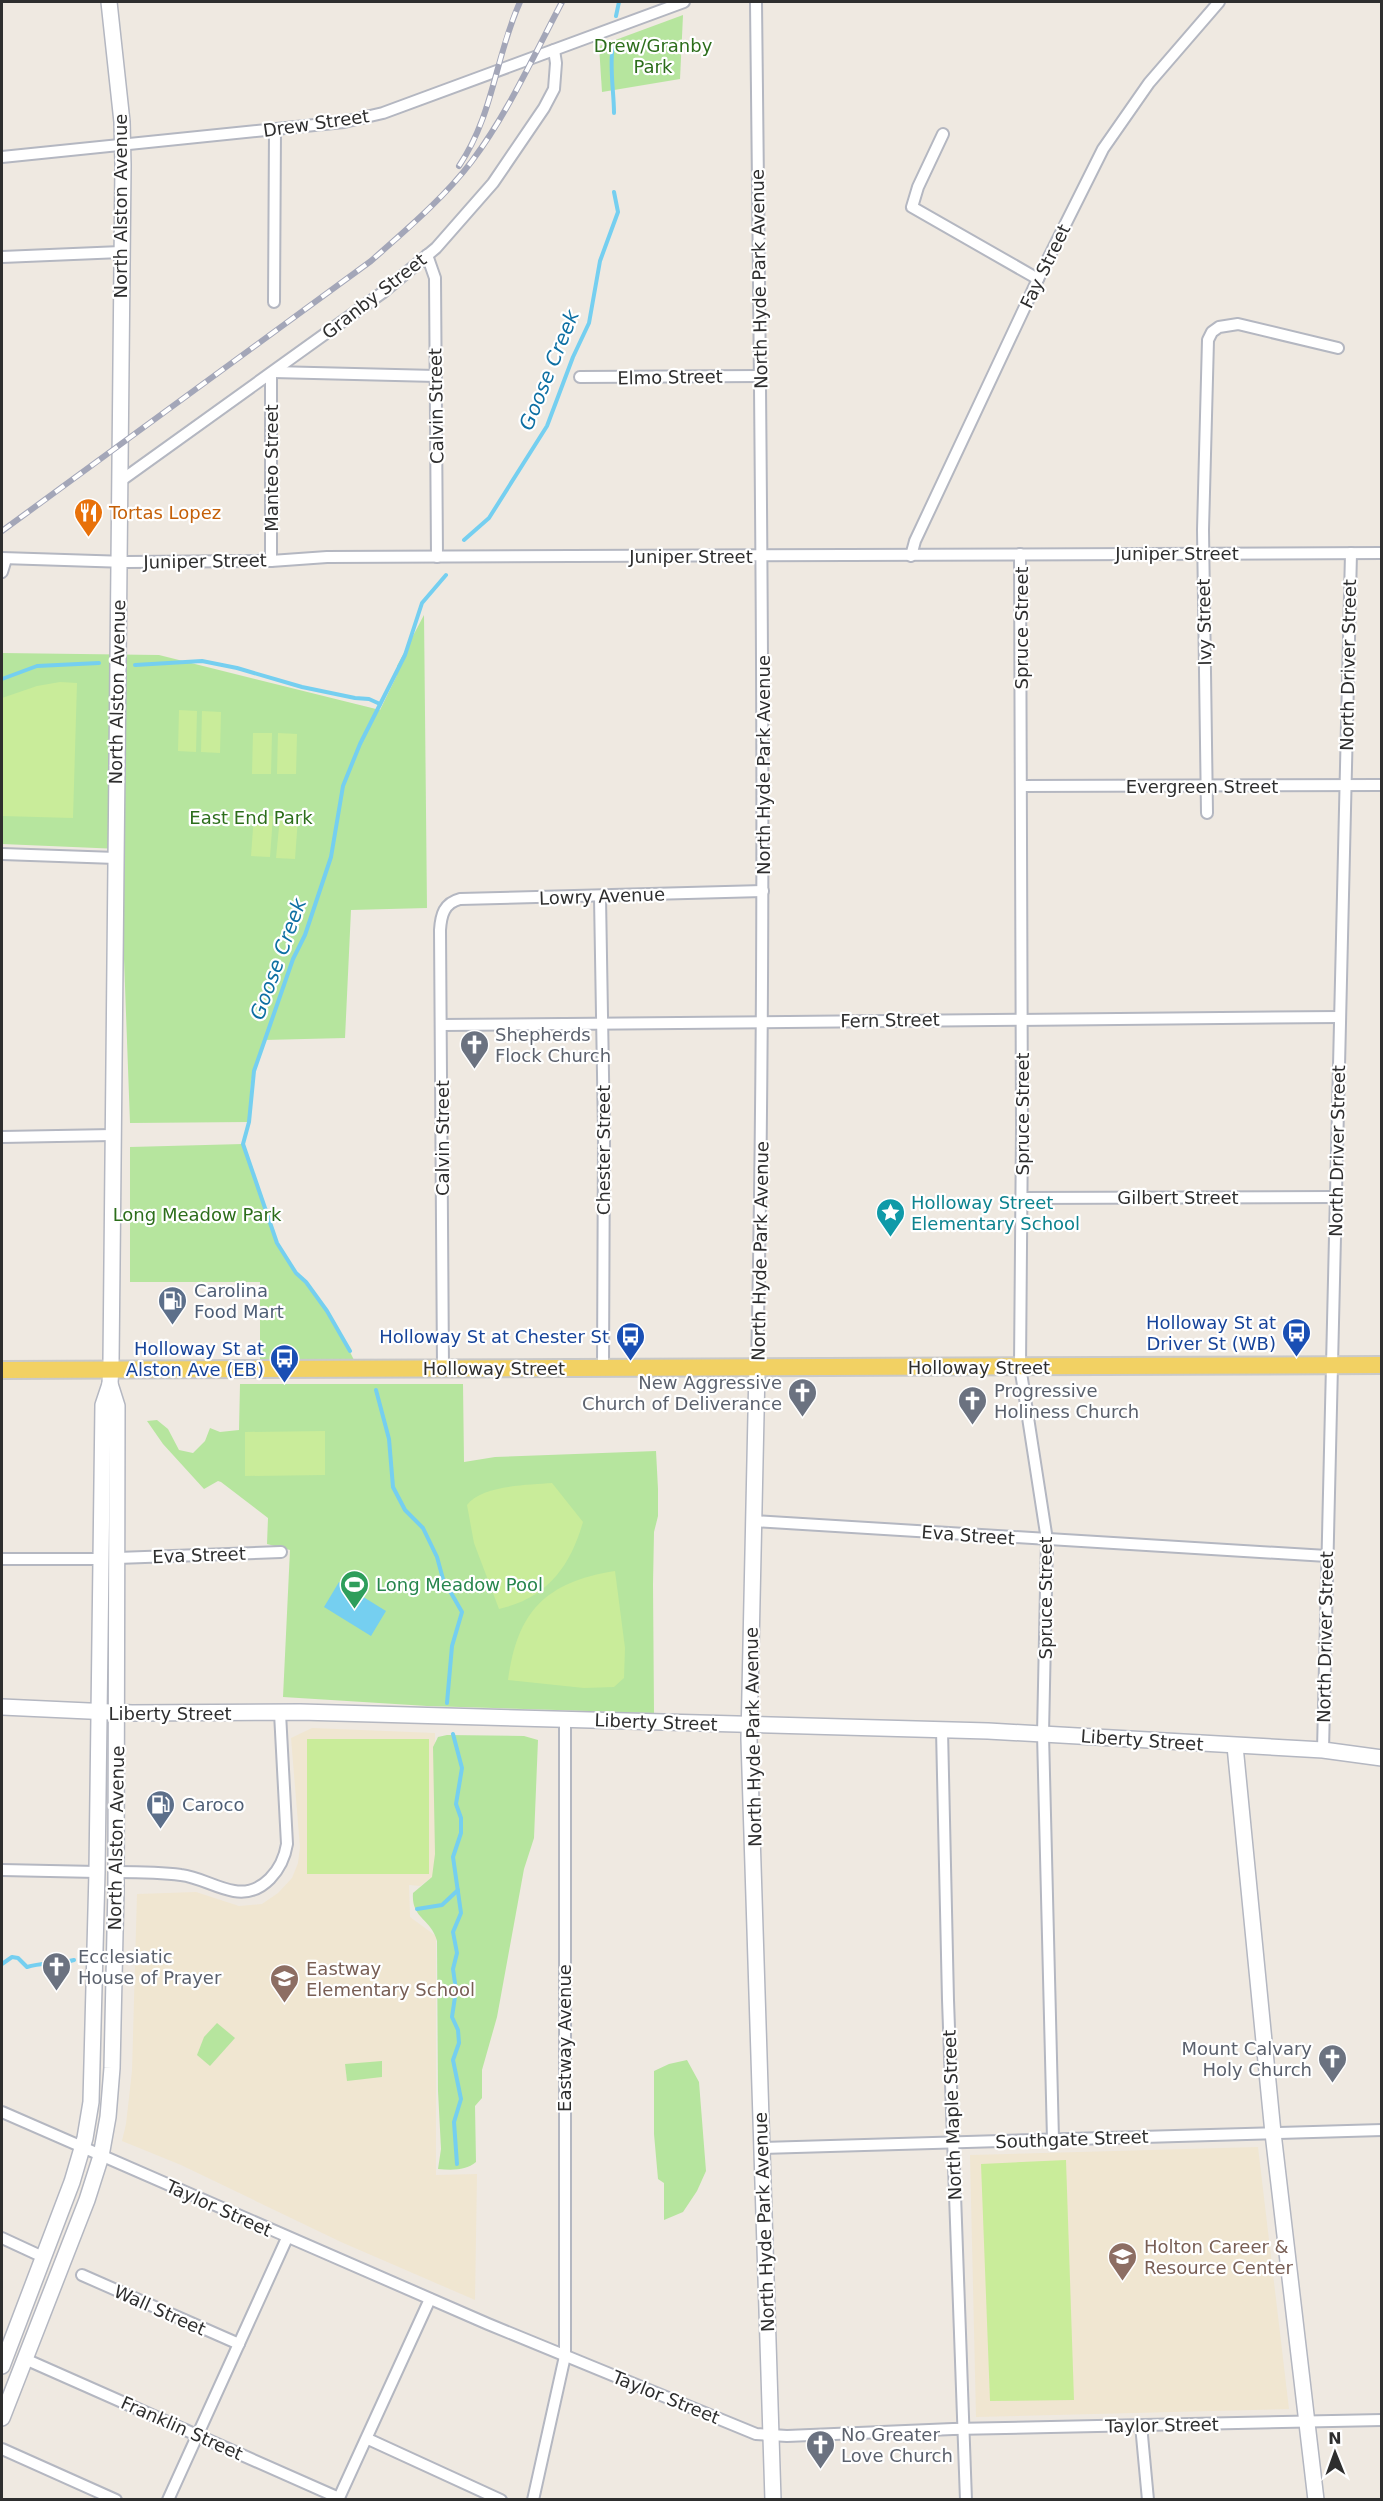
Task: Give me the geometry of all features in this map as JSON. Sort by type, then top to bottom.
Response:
[{"type":"main road","name":"North Alston Avenue","points":[[2,2418],[87,2200],[101,2156],[111,2086],[116,1872],[117,1406],[111,1377],[123,144],[109,2]]},
{"type":"main road","name":"Holloway Street","points":[[2,1370],[111,1377],[443,1368],[1382,1365]]},
{"type":"main road","name":"North Hyde Park Avenue","points":[[757,1368],[749,1725],[773,2499]]},
{"type":"main road","name":"North Alston Avenue","points":[[2,2366],[4,2349],[65,2204],[83,2148],[92,2088],[103,1405],[111,1377]]},
{"type":"main road","name":"Liberty Street","points":[[2,1707],[117,1713],[280,1713],[942,1730],[1323,1750],[1382,1758]]},
{"type":"main road","points":[[1235,1746],[1273,2133],[1316,2499]]},
{"type":"street","name":"Drew Street","points":[[2,157],[344,122],[382,113],[684,2]]},
{"type":"street","name":"North Hyde Park Avenue","points":[[756,2],[763,891],[757,1368]]},
{"type":"street","name":"Fay Street","points":[[911,556],[915,541],[1038,279],[1103,149],[1149,83],[1219,2]]},
{"type":"street","name":"Granby Street","points":[[119,482],[381,293],[428,255],[456,227],[493,183],[544,108],[554,89],[556,63],[554,50]]},
{"type":"street","points":[[274,302],[275,129]]},
{"type":"street","points":[[943,134],[918,187],[912,207],[1038,279]]},
{"type":"street","points":[[2,257],[121,252]]},
{"type":"street","name":"Calvin Street","points":[[428,255],[435,278],[438,557]]},
{"type":"street","name":"Ivy Street","points":[[1207,813],[1204,553],[1206,350],[1212,332],[1219,327],[1238,324],[1338,348]]},
{"type":"street","points":[[272,373],[436,376]]},
{"type":"street","name":"Manteo Street","points":[[271,561],[272,373]]},
{"type":"street","name":"Elmo Street","points":[[580,377],[760,376]]},
{"type":"street","name":"North Driver Street","points":[[1323,1750],[1351,553]]},
{"type":"street","name":"Juniper Street","points":[[4,558],[118,562],[271,561],[327,557],[1382,553]]},
{"type":"street","name":"Spruce Street","points":[[1020,554],[1022,786],[1020,1366],[1047,1540],[1043,1734],[1053,2139]]},
{"type":"street","points":[[2,572],[4,558]]},
{"type":"street","name":"Evergreen Street","points":[[1022,786],[1382,785]]},
{"type":"street","points":[[2,855],[116,858]]},
{"type":"street","name":"Lowry Avenue","points":[[444,908],[460,899],[763,891]]},
{"type":"street","name":"Chester Street","points":[[600,897],[603,1368]]},
{"type":"street","name":"Calvin Street","points":[[443,1368],[440,930],[444,908]]},
{"type":"street","name":"Fern Street","points":[[441,1025],[1340,1017]]},
{"type":"street","points":[[2,1137],[113,1135]]},
{"type":"street","name":"Gilbert Street","points":[[1021,1198],[1335,1197]]},
{"type":"street","name":"Eva Street","points":[[753,1521],[1327,1556]]},
{"type":"street","name":"Eva Street","points":[[117,1558],[281,1552]]},
{"type":"street","points":[[2,1559],[101,1559]]},
{"type":"street","points":[[116,1872],[180,1875],[235,1892],[256,1888],[272,1877],[279,1868],[287,1844],[280,1713]]},
{"type":"street","name":"Eastway Avenue","points":[[533,2499],[565,2356],[565,1719]]},
{"type":"street","name":"North Maple Street","points":[[942,1730],[948,2000],[966,2499]]},
{"type":"street","points":[[2,1870],[97,1872]]},
{"type":"street","name":"Taylor Street","points":[[2,2112],[287,2238],[756,2434],[771,2436],[963,2428],[1382,2420]]},
{"type":"street","name":"Southgate Street","points":[[762,2148],[1382,2130]]},
{"type":"street","points":[[2,2238],[43,2257]]},
{"type":"street","points":[[168,2499],[287,2238]]},
{"type":"street","name":"Wall Street","points":[[82,2275],[239,2344]]},
{"type":"street","points":[[339,2499],[430,2299]]},
{"type":"street","name":"Franklin Street","points":[[25,2359],[198,2434],[339,2499]]},
{"type":"street","points":[[1141,2425],[1148,2499]]},
{"type":"street","points":[[368,2439],[501,2499]]},
{"type":"street","points":[[2,2449],[116,2499]]},
{"type":"shaded area","name":"Eastway Elementary School","points":[[312,1728],[435,1733],[436,1874],[420,1886],[409,1885],[410,1917],[436,1936],[436,2175],[477,2174],[475,2300],[341,2242],[181,2165],[122,2141],[132,2071],[137,1894],[196,1892],[239,1906],[262,1904],[278,1893],[292,1878],[298,1863],[300,1847],[291,1738]]},
{"type":"shaded area","name":"Holton Career & Resource Center","points":[[1258,2147],[1289,2409],[976,2417],[970,2155]]},
{"type":"green space","name":"Drew/Granby Park","points":[[683,15],[680,79],[602,92],[599,46]]},
{"type":"green space","name":"East End Park","points":[[424,615],[427,908],[351,910],[345,1038],[264,1040],[251,1081],[249,1122],[130,1123],[120,849],[2,844],[2,653],[159,655],[380,710],[397,675],[397,666]]},
{"type":"green space","points":[[60,682],[77,683],[73,818],[2,816],[2,698],[37,686]]},
{"type":"green space","points":[[179,710],[197,711],[196,752],[178,751]]},
{"type":"green space","points":[[202,711],[221,712],[220,753],[201,752]]},
{"type":"green space","points":[[253,733],[272,733],[271,774],[252,774]]},
{"type":"green space","points":[[278,733],[297,734],[296,774],[277,774]]},
{"type":"green space","points":[[254,815],[273,816],[270,857],[251,856]]},
{"type":"green space","points":[[280,817],[298,818],[295,859],[276,858]]},
{"type":"green space","name":"Long Meadow Park","points":[[243,1144],[277,1243],[296,1273],[308,1284],[339,1330],[354,1360],[260,1360],[260,1282],[130,1282],[130,1147]]},
{"type":"green space","points":[[240,1384],[463,1384],[464,1462],[495,1457],[656,1451],[658,1516],[654,1532],[654,1713],[427,1706],[283,1697],[290,1550],[267,1544],[268,1518],[221,1482],[218,1481],[204,1489],[163,1444],[147,1421],[157,1420],[168,1429],[179,1450],[193,1453],[205,1441],[210,1428],[220,1432],[239,1430]]},
{"type":"green space","points":[[325,1431],[325,1475],[245,1476],[245,1432]]},
{"type":"green space","points":[[552,1483],[583,1522],[578,1538],[563,1566],[543,1589],[516,1604],[499,1609],[474,1543],[467,1505],[483,1493],[494,1490]]},
{"type":"green space","points":[[615,1571],[625,1648],[624,1678],[614,1687],[584,1688],[508,1680],[512,1656],[519,1635],[539,1604],[553,1592],[570,1583]]},
{"type":"green space","points":[[447,1735],[524,1736],[538,1740],[534,1838],[524,1869],[497,2017],[482,2070],[482,2098],[475,2106],[476,2162],[468,2167],[453,2170],[438,2169],[441,2149],[438,2091],[437,1941],[430,1927],[418,1914],[413,1902],[413,1893],[432,1877],[435,1854],[433,1747],[438,1737]]},
{"type":"green space","points":[[307,1739],[429,1739],[429,1874],[307,1874]]},
{"type":"green space","points":[[217,2023],[235,2038],[210,2066],[197,2055],[204,2037]]},
{"type":"green space","points":[[687,2060],[699,2082],[706,2171],[697,2191],[683,2212],[664,2220],[664,2183],[658,2179],[654,2134],[654,2071],[669,2064]]},
{"type":"green space","points":[[382,2061],[382,2077],[347,2081],[345,2064]]},
{"type":"green space","points":[[1066,2160],[1074,2400],[990,2401],[981,2164]]},
{"type":"water","name":"Long Meadow Pool","points":[[339,1582],[386,1611],[371,1636],[324,1607]]},
{"type":"waterway","name":"Goose Creek","points":[[616,16],[619,2]]},
{"type":"waterway","name":"Goose Creek","points":[[613,45],[614,113]]},
{"type":"waterway","name":"Goose Creek","points":[[464,540],[489,518],[547,426],[573,357],[589,323],[600,261],[618,212],[614,192]]},
{"type":"waterway","name":"Goose Creek","points":[[350,1351],[327,1311],[306,1282],[296,1273],[277,1243],[243,1144],[249,1122],[254,1071],[293,959],[305,935],[331,857],[343,786],[360,744],[405,655],[422,603],[446,575]]},
{"type":"waterway","points":[[135,665],[202,661],[237,668],[302,687],[369,699],[380,704]]},
{"type":"waterway","points":[[2,679],[37,666],[99,663]]},
{"type":"waterway","name":"Goose Creek","points":[[376,1390],[389,1439],[393,1487],[405,1510],[423,1528],[437,1557],[443,1579],[462,1612],[452,1646],[447,1703]]},
{"type":"waterway","name":"Goose Creek","points":[[453,1734],[462,1768],[456,1804],[461,1818],[461,1833],[453,1857],[461,1913],[453,1932],[457,1953],[453,1969],[456,1990],[452,2017],[458,2030],[459,2043],[453,2060],[461,2099],[454,2122],[457,2164]]},
{"type":"waterway","points":[[417,1909],[442,1905],[458,1890]]},
{"type":"waterway","points":[[2,1964],[12,1957],[18,1958],[27,1967],[74,1960]]},
{"type":"railway","points":[[459,166],[480,126],[520,2]]},
{"type":"railway","points":[[2,531],[371,261],[424,213],[461,175],[485,143],[520,83],[562,2]]},
{"type":"place","name":"Tortas Lopez","points":[[88,538]]},
{"type":"place","name":"Shepherds Flock Church","points":[[474,1070]]},
{"type":"place","name":"Holloway Street Elementary School","points":[[890,1238]]},
{"type":"place","name":"Carolina Food Mart","points":[[173,1326]]},
{"type":"place","name":"Holloway St at Driver St (WB)","points":[[1297,1358]]},
{"type":"place","name":"Holloway St at Chester St","points":[[630,1362]]},
{"type":"place","name":"Holloway St at Alston Ave (EB)","points":[[285,1384]]},
{"type":"place","name":"New Aggressive Church of Deliverance","points":[[803,1418]]},
{"type":"place","name":"Progressive Holiness Church","points":[[973,1426]]},
{"type":"place","name":"Long Meadow Pool","points":[[355,1610]]},
{"type":"place","name":"Caroco","points":[[161,1830]]},
{"type":"place","name":"Ecclesiatic House of Prayer","points":[[57,1992]]},
{"type":"place","name":"Eastway Elementary School","points":[[285,2004]]},
{"type":"place","name":"Mount Calvary Holy Church","points":[[1333,2084]]},
{"type":"place","name":"Holton Career & Resource Center","points":[[1123,2282]]},
{"type":"place","name":"No Greater Love Church","points":[[820,2470]]}]
